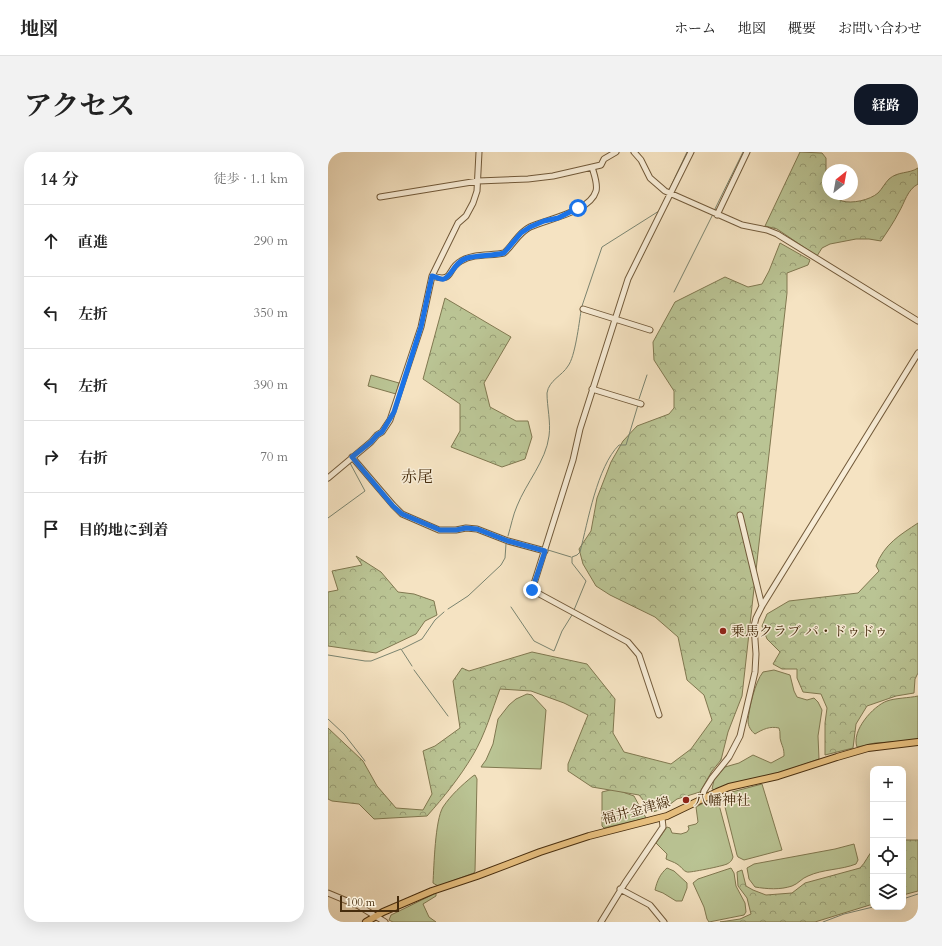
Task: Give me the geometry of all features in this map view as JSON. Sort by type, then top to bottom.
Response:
[{"type":"main road","name":"福井金津線","points":[[366,922],[432,890],[477,876],[552,848],[602,832],[662,818],[729,788],[778,776],[849,753],[878,746],[918,742]]},
{"type":"street","points":[[328,478],[382,432],[392,416],[421,327],[432,276],[458,223],[466,216],[473,203],[477,191],[479,152]]},
{"type":"street","points":[[380,197],[478,181],[528,180],[553,176],[601,165],[604,159],[616,152]]},
{"type":"street","points":[[634,152],[641,160],[650,178],[670,194],[742,225],[767,230],[777,234],[918,321]]},
{"type":"street","points":[[659,715],[640,655],[628,642],[532,590],[573,460],[577,439],[592,389],[628,279],[691,152]]},
{"type":"street","points":[[717,215],[747,152]]},
{"type":"street","points":[[432,276],[443,279],[446,278],[456,265],[467,258],[504,253],[521,233],[530,227],[544,221],[558,218],[585,204],[591,199],[596,191],[592,167]]},
{"type":"street","points":[[583,309],[650,330]]},
{"type":"street","points":[[702,799],[704,791],[712,778],[729,757],[740,736],[755,672],[756,654],[754,626],[762,606],[918,353]]},
{"type":"street","points":[[592,389],[641,404]]},
{"type":"street","points":[[352,457],[393,506],[402,514],[440,530],[456,530],[466,528],[477,529],[508,541],[545,551]]},
{"type":"street","points":[[740,515],[762,606]]},
{"type":"street","points":[[601,922],[620,889],[663,827],[662,818]]},
{"type":"street","points":[[620,889],[650,905],[664,922]]},
{"type":"street","points":[[328,893],[359,906],[385,922]]},
{"type":"green space","points":[[800,152],[822,153],[826,158],[826,164],[822,164],[822,200],[856,202],[870,198],[878,193],[892,176],[918,168],[918,184],[909,193],[881,241],[856,239],[830,244],[822,248],[817,256],[777,229],[765,226]]},
{"type":"green space","points":[[780,243],[810,260],[808,265],[787,273],[787,293],[742,696],[728,732],[721,760],[712,771],[700,792],[677,799],[665,808],[653,812],[639,795],[592,787],[568,771],[568,764],[588,715],[564,703],[531,691],[500,689],[485,731],[473,755],[452,787],[427,816],[374,819],[359,804],[332,801],[328,799],[328,728],[363,761],[377,786],[396,808],[423,810],[432,794],[423,751],[435,746],[460,728],[453,681],[462,668],[469,671],[532,652],[587,664],[615,699],[613,733],[624,752],[671,764],[691,749],[712,720],[704,695],[687,680],[678,637],[655,617],[610,595],[596,586],[583,564],[579,549],[591,531],[597,498],[611,462],[623,441],[637,426],[669,414],[674,408],[674,391],[654,360],[653,342],[675,302],[725,277],[748,287],[762,284]]},
{"type":"green space","points":[[445,298],[511,337],[484,383],[490,407],[516,421],[528,421],[532,437],[525,459],[502,467],[451,447],[460,431],[460,404],[423,379]]},
{"type":"green space","points":[[371,375],[399,383],[396,394],[368,386]]},
{"type":"green space","points":[[918,523],[918,673],[915,679],[914,693],[896,696],[867,706],[856,724],[853,748],[825,755],[825,723],[827,708],[821,694],[803,692],[797,678],[797,669],[782,669],[773,664],[780,652],[767,639],[762,626],[767,614],[789,601],[858,593],[879,571],[876,566],[879,558],[888,546],[899,536]]},
{"type":"green space","points":[[356,556],[381,572],[398,592],[414,594],[434,601],[437,615],[425,621],[416,634],[376,653],[328,646],[328,592],[338,590],[332,571],[362,565]]},
{"type":"green space","points":[[774,670],[790,675],[797,697],[807,700],[814,698],[818,702],[822,710],[818,736],[819,759],[774,775],[715,790],[712,789],[714,780],[725,767],[739,763],[753,755],[771,763],[784,756],[779,728],[767,728],[755,734],[748,723],[757,682],[763,672]]},
{"type":"green space","points":[[527,694],[532,695],[546,710],[541,769],[481,767],[493,744],[498,719],[509,705],[516,699]]},
{"type":"green space","points":[[918,696],[918,740],[875,743],[857,747],[857,734],[860,727],[864,720],[876,708],[890,700]]},
{"type":"green space","points":[[475,775],[477,779],[475,871],[474,873],[438,886],[433,883],[435,844],[440,813],[453,794]]},
{"type":"green space","points":[[762,784],[782,850],[744,860],[737,855],[724,803],[733,800],[732,792]]},
{"type":"green space","points":[[614,789],[634,796],[646,818],[604,828],[602,826],[602,792]]},
{"type":"green space","points":[[715,797],[718,801],[733,858],[724,865],[687,872],[684,871],[677,864],[666,859],[667,854],[656,843],[667,827],[670,828],[672,833],[681,834],[687,832],[689,829],[688,826],[698,822],[696,807]]},
{"type":"green space","points":[[906,840],[918,840],[918,891],[906,894]]},
{"type":"green space","points":[[854,844],[858,860],[856,864],[814,874],[792,886],[774,889],[755,887],[749,879],[747,868],[754,864]]},
{"type":"green space","points":[[870,854],[870,905],[815,922],[720,922],[740,919],[751,914],[747,898],[738,886],[737,872],[742,870],[746,886],[766,895],[792,893],[805,883],[860,868]]},
{"type":"green space","points":[[667,868],[674,871],[687,883],[687,888],[682,901],[676,901],[655,890],[659,878]]},
{"type":"green space","points":[[731,868],[734,873],[736,886],[745,903],[746,912],[744,915],[709,922],[693,883],[698,879]]},
{"type":"green space","points":[[436,893],[436,896],[423,904],[429,917],[436,922],[393,922],[389,920],[391,915]]},
{"type":"waterway","points":[[669,190],[687,152]]},
{"type":"waterway","points":[[714,211],[743,152]]},
{"type":"waterway","points":[[664,201],[666,197]]},
{"type":"waterway","points":[[582,306],[602,247],[659,211]]},
{"type":"waterway","points":[[674,292],[713,214]]},
{"type":"waterway","points":[[508,536],[517,506],[540,463],[547,445],[550,425],[547,393],[548,389],[553,381],[565,369],[573,355],[581,311]]},
{"type":"waterway","points":[[639,399],[647,375]]},
{"type":"waterway","points":[[574,610],[586,581],[572,563],[572,557],[580,552],[599,480],[611,455],[619,445],[626,445],[638,405]]},
{"type":"waterway","points":[[328,518],[365,491],[350,463],[349,464]]},
{"type":"waterway","points":[[448,609],[468,596],[501,565],[505,558],[506,544]]},
{"type":"waterway","points":[[548,550],[571,557]]},
{"type":"waterway","points":[[511,607],[534,641],[554,651],[562,631],[572,615]]},
{"type":"waterway","points":[[402,649],[422,639],[435,620],[444,612]]},
{"type":"waterway","points":[[328,655],[371,661],[401,649],[412,666]]},
{"type":"waterway","points":[[414,670],[448,716]]},
{"type":"waterway","points":[[328,719],[344,734],[365,761]]},
{"type":"waterway","points":[[906,898],[918,894]]},
{"type":"waterway","points":[[823,922],[844,914],[870,908]]},
{"type":"place","name":"乗馬クラブ パ・ドゥドゥ","points":[[723,631]]},
{"type":"place","name":"八幡神社","points":[[686,800]]},
{"type":"district","name":"赤尾","points":[[417,476]]},
{"type":"route","points":[[532,590],[545,551],[508,541],[477,529],[466,528],[456,530],[440,530],[402,514],[393,506],[352,457],[382,432],[394,412],[421,327],[432,276],[443,279],[446,278],[456,265],[467,258],[504,253],[509,249],[521,233],[530,227],[544,221],[558,218],[578,208]]}]
